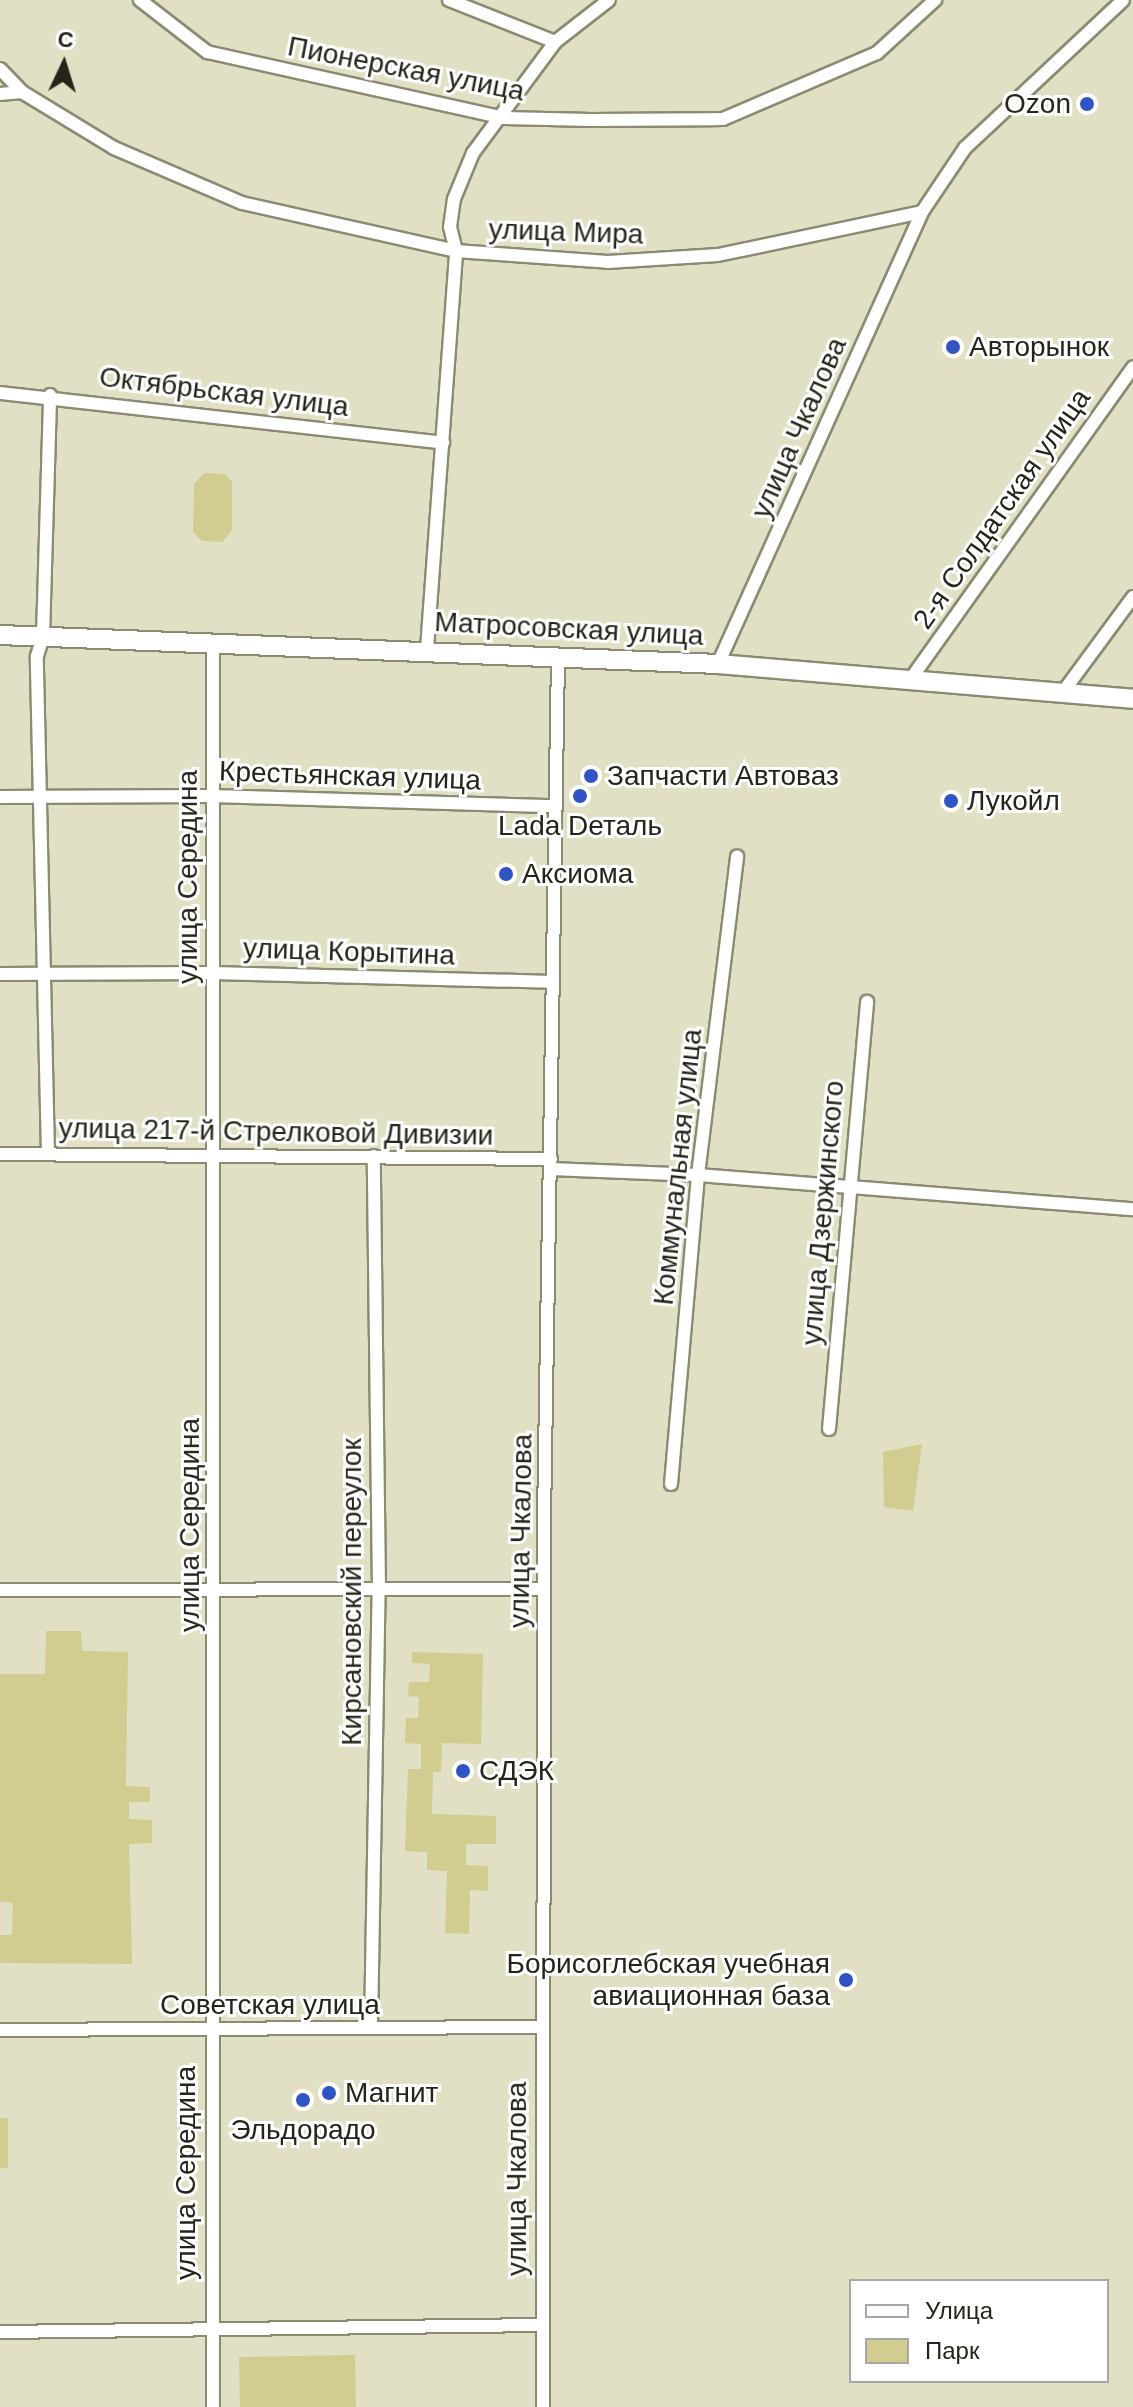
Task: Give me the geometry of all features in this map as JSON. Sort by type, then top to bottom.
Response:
[{"type":"highway","name":"Матросовская улица","points":[[0,635],[427,649],[718,664],[1133,699]]},
{"type":"street","name":"Пионерская улица","points":[[140,0],[207,52],[504,118],[723,119],[877,53],[935,0]]},
{"type":"street","points":[[449,0],[555,42]]},
{"type":"street","points":[[427,649],[456,251],[450,227],[454,199],[473,153],[504,118],[555,42],[609,0]]},
{"type":"street","points":[[922,212],[965,148],[1123,0]]},
{"type":"street","name":"улица Мира","points":[[0,69],[22,92],[114,148],[242,203],[456,251],[608,262],[718,255],[922,212]]},
{"type":"street","points":[[0,94],[22,92]]},
{"type":"street","name":"улица Чкалова","points":[[718,664],[922,212]]},
{"type":"street","name":"2-я Солдатская улица","points":[[910,680],[1133,367]]},
{"type":"street","name":"Октябрьская улица","points":[[0,393],[50,395],[443,443]]},
{"type":"street","points":[[48,1154],[37,656],[43,636],[50,395]]},
{"type":"street","points":[[1063,692],[1133,597]]},
{"type":"street","name":"улица Середина","points":[[213,642],[211,1154],[216,1591],[209,2029],[213,2407]]},
{"type":"street","name":"улица Чкалова","points":[[543,2407],[541,2027],[544,1589],[558,655]]},
{"type":"street","name":"Крестьянская улица","points":[[0,797],[211,796],[555,806]]},
{"type":"street","name":"Коммунальная улица","points":[[671,1484],[698,1175],[737,856]]},
{"type":"street","name":"улица Корытина","points":[[0,974],[213,973],[552,982]]},
{"type":"street","name":"улица Дзержинского","points":[[829,1429],[847,1188],[867,1002]]},
{"type":"street","name":"улица 217-й Стрелковой Дивизии","points":[[0,1154],[374,1156],[551,1164],[1133,1209]]},
{"type":"street","name":"Кирсановский переулок","points":[[371,2028],[379,1589],[374,1156]]},
{"type":"street","points":[[0,1590],[544,1589]]},
{"type":"street","name":"Советская улица","points":[[0,2030],[541,2027]]},
{"type":"street","points":[[0,2332],[211,2332],[541,2325]]},
{"type":"green space","points":[[204,473],[225,474],[232,482],[232,530],[222,542],[202,541],[193,532],[194,484]]},
{"type":"green space","points":[[922,1444],[913,1511],[884,1507],[883,1452]]},
{"type":"green space","points":[[46,1631],[81,1631],[82,1651],[128,1652],[126,1786],[150,1787],[150,1802],[129,1802],[129,1819],[152,1820],[152,1843],[129,1844],[132,1964],[0,1963],[0,1935],[12,1935],[13,1903],[0,1902],[0,1674],[45,1674]]},
{"type":"green space","points":[[412,1652],[483,1654],[481,1744],[442,1743],[441,1772],[433,1772],[432,1814],[496,1816],[496,1844],[466,1844],[466,1865],[488,1866],[488,1891],[470,1890],[469,1934],[445,1933],[447,1871],[427,1870],[427,1852],[405,1851],[408,1769],[421,1769],[421,1744],[405,1743],[406,1718],[418,1718],[419,1697],[408,1696],[409,1682],[429,1682],[430,1664],[412,1663]]},
{"type":"green space","points":[[0,2118],[8,2118],[8,2168],[0,2168]]},
{"type":"green space","points":[[355,2355],[356,2407],[240,2407],[239,2357]]},
{"type":"place","name":"Ozon","points":[[1087,104]]},
{"type":"place","name":"Авторынок","points":[[953,347]]},
{"type":"place","name":"Запчасти Автоваз","points":[[591,776]]},
{"type":"place","name":"Lada Dеталь","points":[[580,796]]},
{"type":"place","name":"Лукойл","points":[[951,801]]},
{"type":"place","name":"Аксиома","points":[[506,874]]},
{"type":"place","name":"СДЭК","points":[[463,1771]]},
{"type":"place","name":"Борисоглебская учебная авиационная база","points":[[846,1980]]},
{"type":"place","name":"Магнит","points":[[329,2093]]},
{"type":"place","name":"Эльдорадо","points":[[303,2100]]}]
